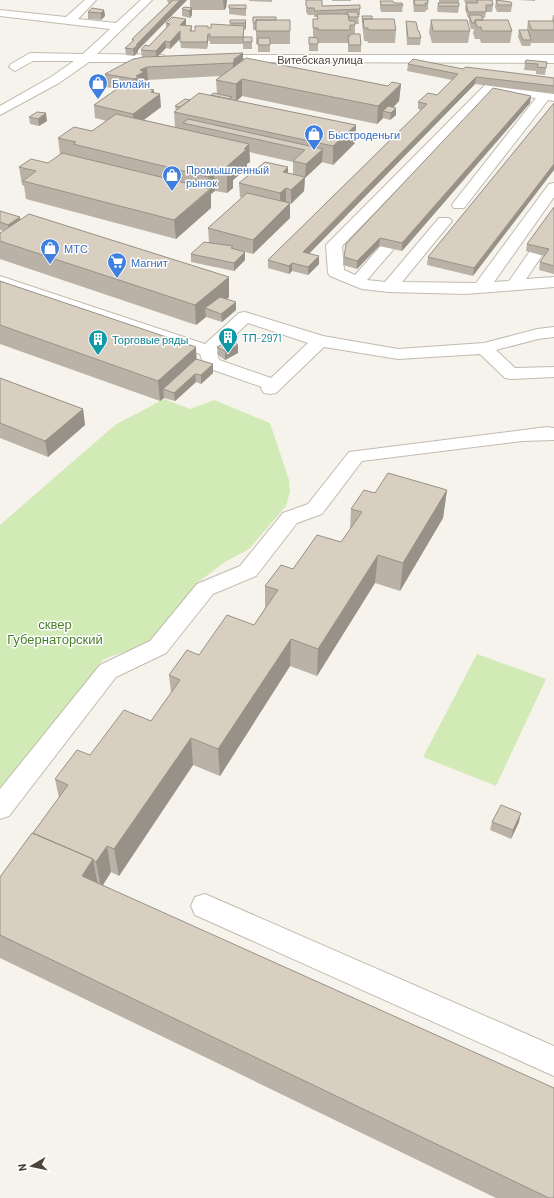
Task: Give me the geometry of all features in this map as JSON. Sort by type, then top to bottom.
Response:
[{"type":"street","points":[[69,21],[91,0]]},
{"type":"street","points":[[0,112],[55,80],[85,59],[147,0]]},
{"type":"street","points":[[0,13],[120,27]]},
{"type":"street","points":[[15,67],[30,57],[85,59],[172,59]]},
{"type":"street","name":"Витебская улица","points":[[210,59],[554,59]]},
{"type":"street","points":[[527,59],[554,66]]},
{"type":"street","points":[[389,287],[441,215],[462,211],[550,97],[489,88],[334,245],[336,273],[368,286],[389,287],[481,288],[554,282]]},
{"type":"street","points":[[481,288],[554,187]]},
{"type":"street","points":[[357,282],[414,218]]},
{"type":"street","points":[[514,285],[554,227]]},
{"type":"street","points":[[0,281],[208,351]]},
{"type":"street","points":[[208,351],[245,317],[320,341],[398,354],[484,348],[537,334],[554,332]]},
{"type":"street","points":[[208,351],[210,363],[272,387],[320,341]]},
{"type":"street","points":[[484,348],[511,374],[554,372]]},
{"type":"street","points":[[0,808],[108,671],[158,647],[205,589],[248,571],[290,518],[316,509],[356,456],[516,436],[547,433],[554,434]]},
{"type":"street","points":[[205,906],[554,1061]]},
{"type":"green space","name":"сквер Губернаторский","points":[[164,399],[190,409],[214,400],[270,423],[289,480],[290,492],[286,506],[249,549],[225,562],[197,583],[156,637],[140,647],[103,660],[0,788],[0,525],[115,425]]},
{"type":"green space","points":[[477,654],[546,679],[496,786],[423,757]]},
{"type":"building","points":[[173,0],[180,0],[136,45],[138,45],[133,49],[125,48],[134,40],[132,39]]},
{"type":"building","points":[[306,0],[322,0],[322,6],[360,5],[360,9],[315,11],[314,8],[308,8],[306,6]]},
{"type":"building","points":[[414,0],[428,0],[428,3],[425,3],[426,5],[415,5]]},
{"type":"building","points":[[477,0],[492,0],[493,5],[486,5],[486,12],[468,12],[466,3],[478,3]]},
{"type":"building","points":[[496,0],[511,2],[512,5],[498,5]]},
{"type":"building","points":[[380,1],[393,1],[394,3],[402,3],[403,5],[381,5]]},
{"type":"building","points":[[438,3],[459,3],[459,6],[439,6]]},
{"type":"building","points":[[229,5],[246,5],[246,9],[229,8]]},
{"type":"building","points":[[184,7],[192,8],[189,11],[182,9]]},
{"type":"building","points":[[92,8],[104,10],[101,13],[88,12]]},
{"type":"building","points":[[347,12],[357,12],[359,17],[349,17]]},
{"type":"building","points":[[317,14],[348,14],[349,21],[355,21],[355,25],[350,25],[350,30],[318,30],[318,28],[313,28],[313,19],[318,19]]},
{"type":"building","points":[[469,15],[481,15],[483,20],[475,20],[474,23],[472,23]]},
{"type":"building","points":[[362,16],[372,16],[372,19],[363,19],[363,22]]},
{"type":"building","points":[[172,17],[186,19],[180,25],[192,26],[190,31],[195,31],[195,26],[208,26],[208,28],[211,28],[211,24],[244,26],[243,37],[210,37],[210,34],[208,34],[207,42],[180,42],[180,31],[170,42],[165,41],[156,51],[141,50],[145,45],[149,46],[170,24],[166,23]]},
{"type":"building","points":[[253,17],[276,17],[276,20],[256,20],[256,23],[253,23]]},
{"type":"building","points":[[363,19],[394,19],[396,30],[368,30],[368,28],[364,28]]},
{"type":"building","points":[[230,20],[246,20],[245,23],[230,23]]},
{"type":"building","points":[[256,20],[290,20],[290,31],[256,31]]},
{"type":"building","points":[[431,20],[467,20],[470,31],[433,31]]},
{"type":"building","points":[[475,20],[508,20],[512,31],[482,31],[481,27],[477,27]]},
{"type":"building","points":[[406,21],[416,22],[421,38],[408,38]]},
{"type":"building","points":[[528,21],[554,21],[554,30],[532,30]]},
{"type":"building","points":[[519,30],[528,30],[531,40],[523,40]]},
{"type":"building","points":[[350,34],[360,34],[361,45],[349,45],[348,36],[350,36]]},
{"type":"building","points":[[243,37],[252,37],[252,42],[243,42]]},
{"type":"building","points":[[309,37],[318,38],[318,44],[309,44]]},
{"type":"building","points":[[258,38],[270,38],[270,45],[258,45]]},
{"type":"building","points":[[243,53],[234,59],[233,63],[147,67],[140,70],[144,72],[136,76],[140,77],[134,79],[105,74],[133,59],[144,57]]},
{"type":"building","points":[[246,58],[388,86],[392,82],[401,84],[378,106],[242,79],[236,84],[216,80]]},
{"type":"building","points":[[413,59],[463,69],[466,67],[554,78],[554,86],[476,77],[303,252],[319,256],[308,267],[292,263],[289,266],[268,260],[427,104],[418,102],[428,93],[437,95],[458,74],[408,64]]},
{"type":"building","points":[[526,60],[547,62],[546,68],[537,67],[538,64],[525,63]]},
{"type":"building","points":[[124,84],[154,90],[151,92],[160,94],[133,114],[94,105]]},
{"type":"building","points":[[493,88],[531,96],[402,243],[380,238],[357,261],[344,257],[346,244]]},
{"type":"building","points":[[199,93],[356,125],[333,146],[174,112]]},
{"type":"building","points":[[214,93],[232,97],[229,99],[211,95]]},
{"type":"building","points":[[185,99],[190,100],[180,107],[175,106]]},
{"type":"building","points":[[554,103],[554,164],[474,268],[428,257]]},
{"type":"building","points":[[388,106],[396,108],[391,113],[383,111]]},
{"type":"building","points":[[37,112],[46,113],[38,119],[29,117]]},
{"type":"building","points":[[116,114],[249,144],[244,149],[247,149],[225,168],[233,170],[227,175],[214,172],[208,177],[73,144],[76,142],[58,138],[74,127],[92,131]]},
{"type":"building","points":[[188,119],[323,149],[306,164],[293,161],[305,150],[183,123]]},
{"type":"building","points":[[62,153],[210,189],[174,220],[23,181],[36,171],[19,167],[31,159],[48,163]]},
{"type":"building","points":[[265,162],[288,167],[283,172],[305,177],[291,190],[286,188],[280,193],[239,183]]},
{"type":"building","points":[[247,193],[290,203],[253,240],[208,228]]},
{"type":"building","points":[[554,207],[554,266],[540,262],[549,249],[527,244]]},
{"type":"building","points":[[0,211],[20,217],[8,225],[0,222]]},
{"type":"building","points":[[29,214],[229,277],[195,305],[0,241],[0,233]]},
{"type":"building","points":[[204,242],[233,246],[231,248],[245,252],[234,263],[191,254]]},
{"type":"building","points":[[0,281],[196,347],[158,381],[0,325]]},
{"type":"building","points":[[220,297],[236,302],[221,314],[205,308]]},
{"type":"building","points":[[231,340],[238,345],[225,351],[217,347]]},
{"type":"building","points":[[196,359],[213,364],[201,375],[195,374],[174,393],[163,389]]},
{"type":"building","points":[[0,378],[83,409],[45,441],[0,423]]},
{"type":"building","points":[[388,473],[447,490],[403,563],[378,555],[318,649],[291,639],[218,749],[191,738],[114,849],[107,846],[96,862],[93,859],[33,833],[68,785],[55,779],[77,750],[90,755],[124,710],[151,721],[180,680],[169,675],[187,650],[199,655],[227,615],[254,625],[278,590],[265,586],[281,565],[293,569],[317,535],[341,542],[362,512],[351,509],[364,490],[375,493]]},
{"type":"building","points":[[501,805],[521,813],[513,830],[492,822]]},
{"type":"building","points":[[32,833],[93,859],[82,876],[554,1088],[554,1198],[549,1198],[0,935],[0,877]]},
{"type":"place","name":"Билайн","points":[[98,100]]},
{"type":"place","name":"Быстроденьги","points":[[314,151]]},
{"type":"place","name":"Промышленный рынок","points":[[172,192]]},
{"type":"place","name":"МТС","points":[[50,265]]},
{"type":"place","name":"Магнит","points":[[117,279]]},
{"type":"place","name":"ТП-2971","points":[[228,354]]},
{"type":"place","name":"Торговые ряды","points":[[98,356]]}]
